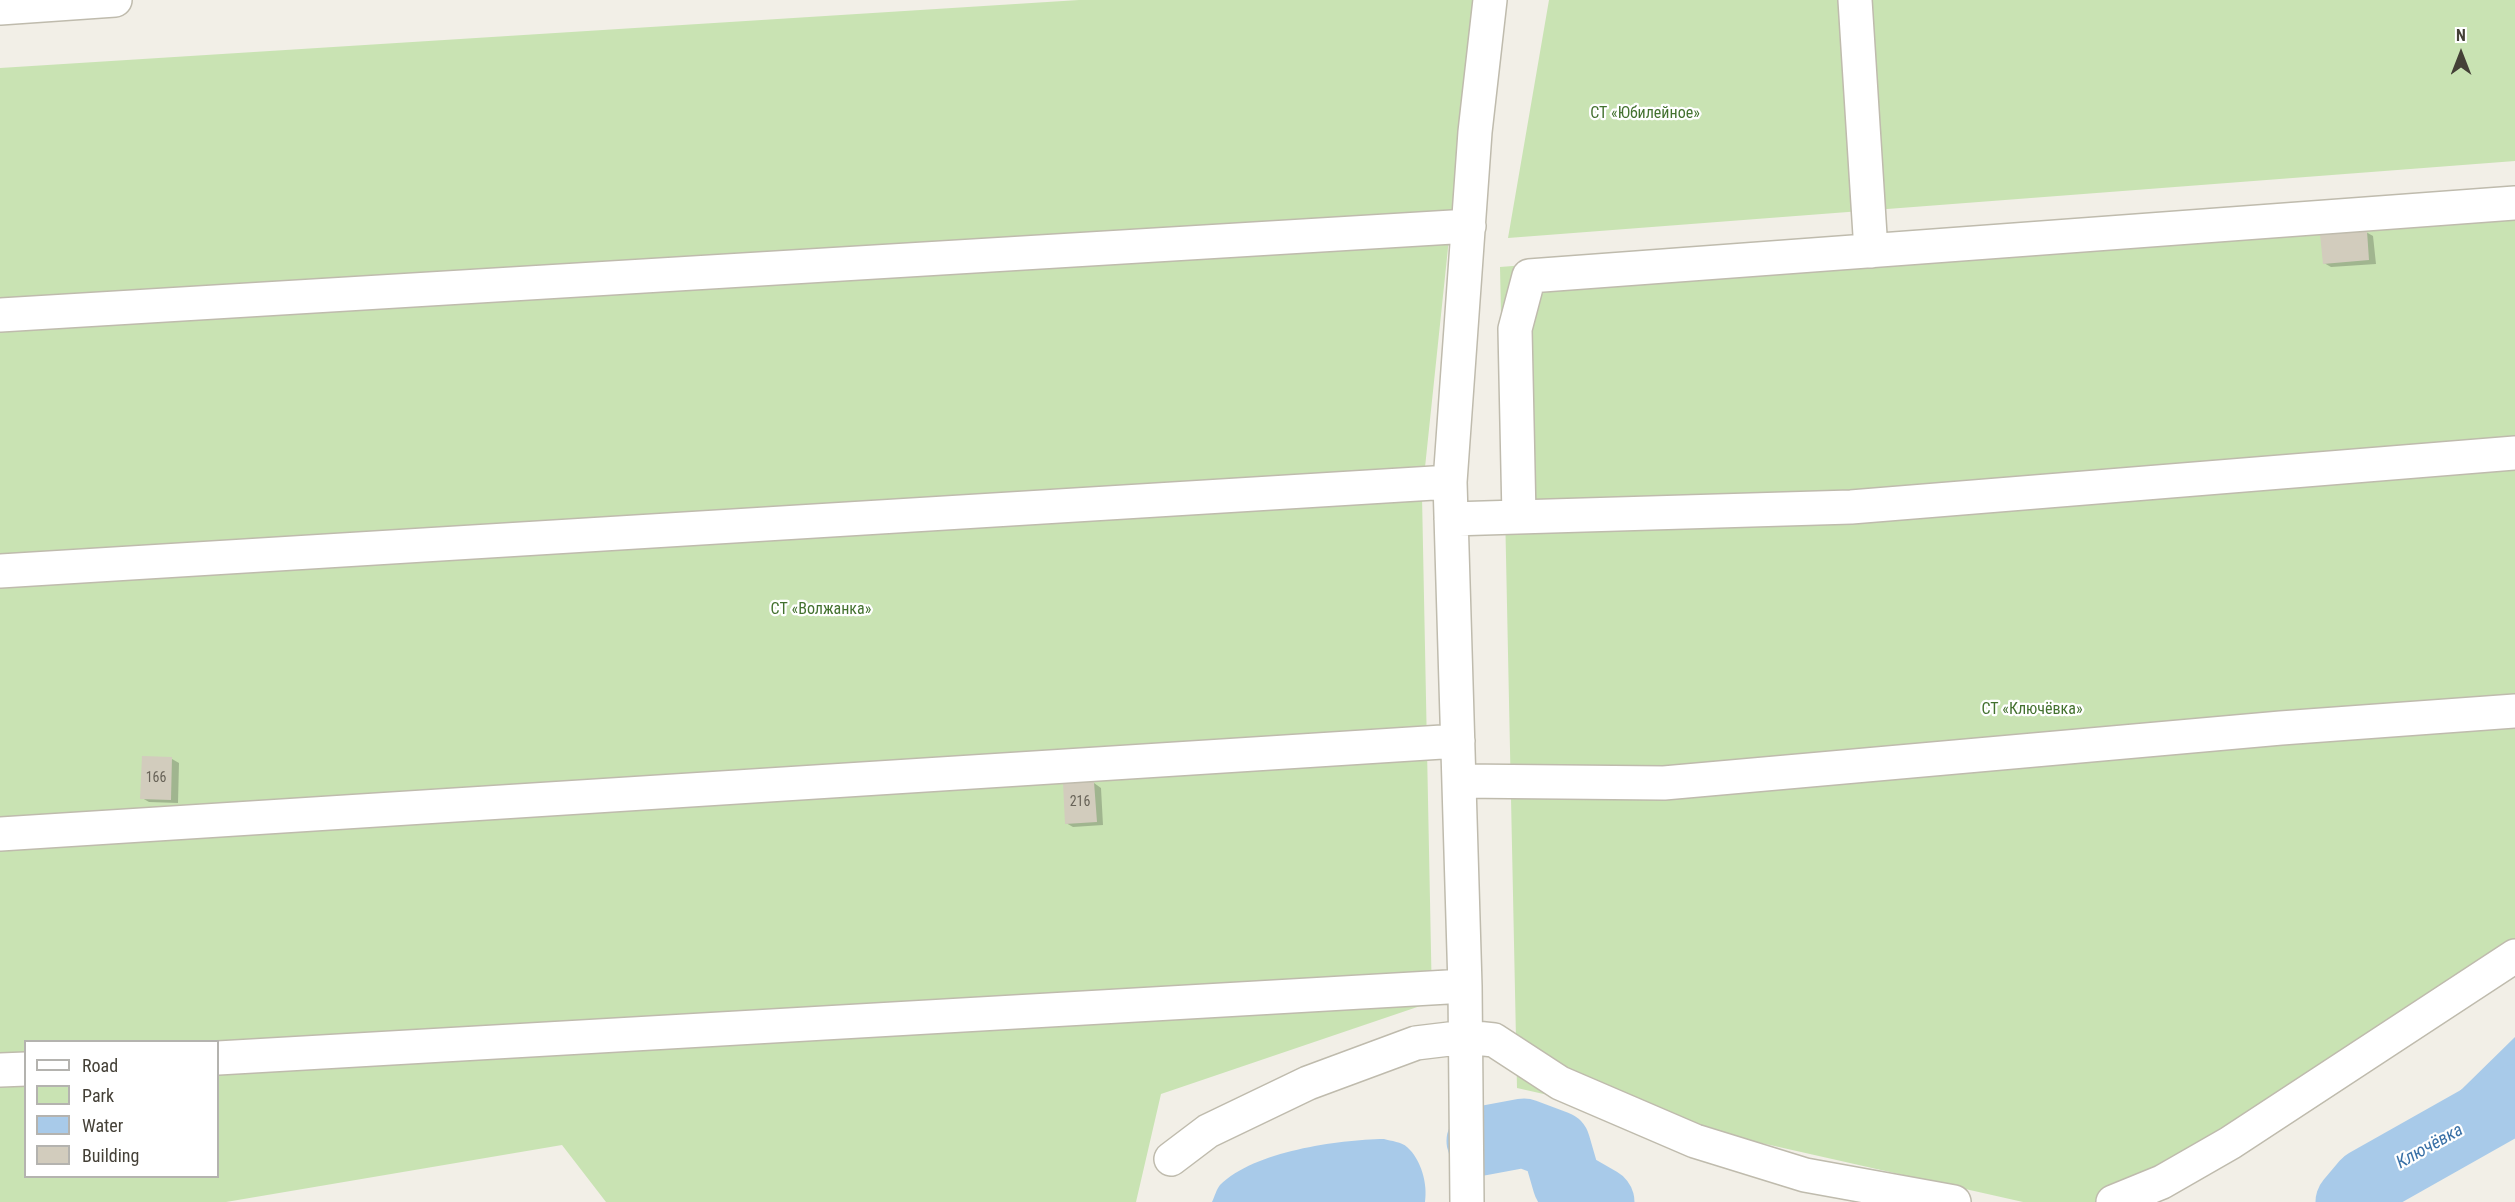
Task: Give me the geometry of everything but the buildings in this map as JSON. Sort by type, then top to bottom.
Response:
[{"type":"street","points":[[0,8],[115,0]]},
{"type":"street","points":[[1467,1202],[1465,986],[1450,482],[1475,132],[1490,0]]},
{"type":"street","points":[[1855,0],[1871,251]]},
{"type":"street","points":[[1519,517],[1515,329],[1529,276],[2515,203]]},
{"type":"street","points":[[0,315],[1468,226]]},
{"type":"street","points":[[1451,519],[1851,507],[2515,453]]},
{"type":"street","points":[[0,571],[1450,482]]},
{"type":"street","points":[[1460,781],[1664,783],[2281,728],[2515,711]]},
{"type":"street","points":[[0,834],[1458,741]]},
{"type":"street","points":[[2113,1202],[2162,1182],[2230,1143],[2515,956]]},
{"type":"street","points":[[219,1058],[1465,986]]},
{"type":"street","points":[[1171,1159],[1208,1131],[1308,1083],[1416,1043],[1466,1037],[1494,1040],[1560,1083],[1695,1141],[1805,1174],[1954,1202]]},
{"type":"street","points":[[0,1070],[24,1069]]},
{"type":"green space","name":"СТ «Волжанка»","points":[[1079,0],[1474,0],[1422,496],[1432,1002],[1161,1094],[1136,1202],[606,1202],[562,1145],[226,1202],[0,1202],[0,68]]},
{"type":"green space","name":"СТ «Юбилейное»","points":[[1549,0],[2515,0],[2515,161],[1508,238]]},
{"type":"green space","name":"СТ «Ключёвка»","points":[[2515,188],[2515,974],[2317,1107],[2155,1202],[2023,1202],[1517,1088],[1500,267]]},
{"type":"water","name":"Ключёвка","points":[[2515,1037],[2515,1132],[2366,1183]]},
{"type":"water","points":[[1384,1139],[1405,1145],[1416,1158],[1424,1180],[1425,1202],[1212,1202],[1220,1185],[1235,1173],[1275,1156],[1321,1145]]},
{"type":"waterway","name":"Ключёвка","points":[[2350,1202],[2366,1183],[2515,1099]]},
{"type":"waterway","name":"Ключёвка","points":[[1481,1141],[1524,1133],[1556,1145],[1567,1183],[1600,1202]]}]
